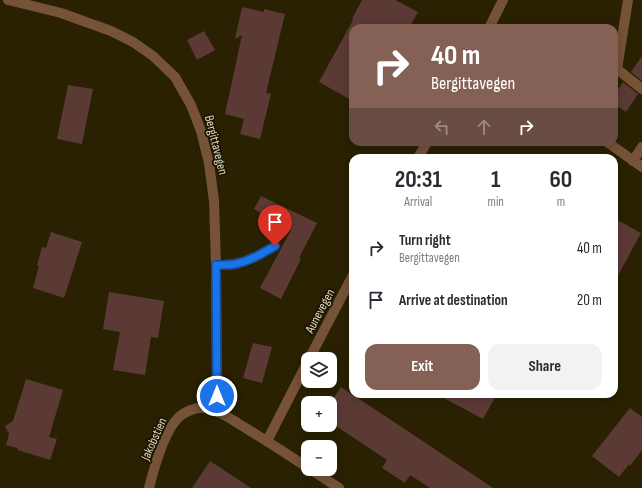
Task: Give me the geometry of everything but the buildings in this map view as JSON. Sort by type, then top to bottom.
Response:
[{"type":"street","name":"Bergittavegen","points":[[8,0],[34,3],[111,31],[133,42],[153,56],[175,77],[191,105],[201,131],[209,163],[214,201],[217,411]]},
{"type":"street","points":[[491,24],[503,0]]},
{"type":"street","points":[[618,63],[628,0]]},
{"type":"street","points":[[618,70],[642,89]]},
{"type":"street","points":[[612,146],[642,167]]},
{"type":"street","points":[[633,161],[642,147]]},
{"type":"street","points":[[216,265],[235,264],[249,260],[275,246]]},
{"type":"street","name":"Aunevegen","points":[[313,352],[349,283]]},
{"type":"street","name":"Aunevegen","points":[[267,441],[301,375]]},
{"type":"street","name":"Jakobstien","points":[[149,488],[161,450],[170,429],[178,418],[190,410],[204,408],[217,411]]},
{"type":"street","points":[[217,411],[301,463]]},
{"type":"street","points":[[321,476],[339,488]]},
{"type":"route","points":[[217,396],[216,265],[235,264],[249,260],[275,246]]}]
